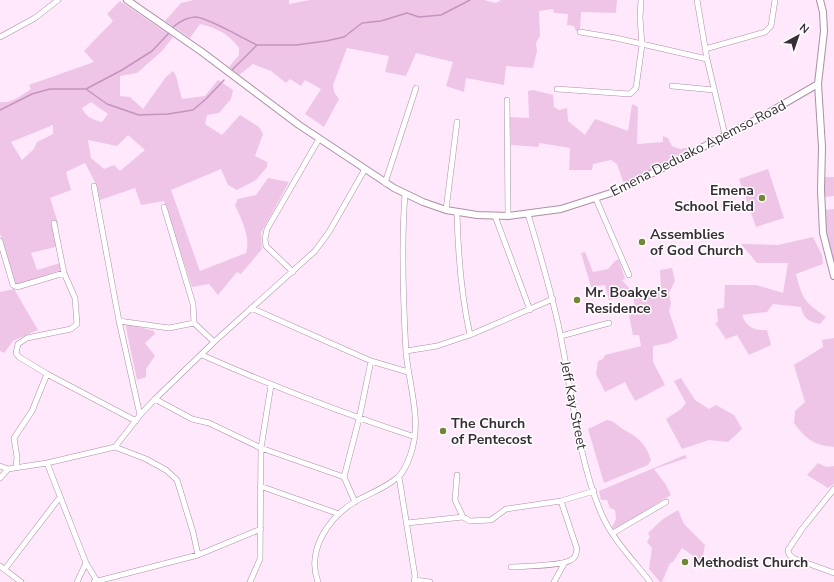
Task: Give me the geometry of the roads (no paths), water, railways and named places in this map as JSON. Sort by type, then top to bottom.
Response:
[{"type":"street","points":[[0,37],[35,18],[58,0]]},
{"type":"street","name":"Emena Deduako Apemso Road","points":[[127,0],[319,139],[365,168],[385,183],[405,194],[457,213],[494,216],[528,214],[561,209],[620,190],[763,116],[818,84]]},
{"type":"street","points":[[557,89],[630,94],[633,92],[636,88],[642,45],[641,0]]},
{"type":"street","points":[[697,0],[698,9],[702,18],[707,59],[725,135]]},
{"type":"street","points":[[705,49],[765,32],[771,26],[775,0]]},
{"type":"street","points":[[820,0],[823,12],[824,31],[818,84],[822,147],[821,190],[823,233],[834,276]]},
{"type":"street","points":[[580,32],[707,59]]},
{"type":"street","points":[[672,86],[714,90]]},
{"type":"street","points":[[385,183],[416,88]]},
{"type":"street","points":[[507,100],[508,216]]},
{"type":"street","points":[[446,210],[457,122]]},
{"type":"street","points":[[293,272],[266,246],[265,238],[267,229],[319,139]]},
{"type":"street","points":[[115,447],[140,415],[155,399],[214,342],[315,251],[329,232],[365,168]]},
{"type":"street","points":[[94,186],[119,321],[140,415]]},
{"type":"street","points":[[318,582],[314,560],[317,546],[325,530],[339,514],[355,502],[399,477],[405,468],[415,437],[415,411],[406,351],[401,237],[405,194]]},
{"type":"street","points":[[596,198],[629,275]]},
{"type":"street","points":[[164,207],[193,304],[194,323],[214,342]]},
{"type":"street","points":[[457,213],[459,274],[463,304],[470,335]]},
{"type":"street","name":"Jeff Kay Street","points":[[528,214],[553,299],[577,423],[594,491],[603,516],[613,533],[650,582]]},
{"type":"street","points":[[494,216],[530,310]]},
{"type":"street","points":[[54,223],[64,273],[75,298],[76,326],[72,329],[27,338],[18,344],[16,350],[19,357],[47,374],[136,421]]},
{"type":"street","points":[[0,241],[13,285],[17,287],[64,273]]},
{"type":"street","points":[[406,351],[437,346],[470,335],[553,299]]},
{"type":"street","points":[[251,308],[371,361],[408,372]]},
{"type":"street","points":[[119,321],[169,328],[194,323]]},
{"type":"street","points":[[561,336],[608,323]]},
{"type":"street","points":[[202,354],[271,385],[359,419],[415,437]]},
{"type":"street","points":[[355,502],[344,477],[359,419],[371,361]]},
{"type":"street","points":[[16,468],[17,457],[14,438],[32,411],[47,374]]},
{"type":"street","points":[[250,582],[260,559],[261,448],[271,385]]},
{"type":"street","points":[[155,399],[192,419],[209,423],[261,448],[344,477]]},
{"type":"street","points":[[0,466],[8,469],[47,463],[115,447],[166,470],[176,480],[193,532],[198,555]]},
{"type":"street","points":[[47,463],[86,563],[96,581],[198,555],[261,529]]},
{"type":"street","points":[[0,478],[8,469]]},
{"type":"street","points":[[457,476],[455,500],[463,517],[470,521],[491,520],[506,509],[561,501],[594,491]]},
{"type":"street","points":[[399,477],[414,581],[430,582]]},
{"type":"street","points":[[260,486],[339,514]]},
{"type":"street","points":[[834,489],[802,529],[788,550],[789,554],[793,558],[834,573]]},
{"type":"street","points":[[21,582],[2,568],[60,497]]},
{"type":"street","points":[[511,567],[565,562],[570,561],[576,555],[577,549],[561,501]]},
{"type":"street","points":[[613,533],[666,502]]},
{"type":"street","points":[[406,523],[463,517]]},
{"type":"street","points":[[554,582],[565,562]]},
{"type":"street","points":[[76,582],[86,563]]},
{"type":"waterway","points":[[231,71],[257,45],[296,45],[326,41],[344,37],[362,23],[381,21],[407,13],[419,17],[441,15],[470,0]]},
{"type":"waterway","points":[[173,27],[190,18],[202,18],[257,45]]},
{"type":"waterway","points":[[86,89],[122,70],[152,51],[169,33]]},
{"type":"waterway","points":[[0,110],[32,94],[50,89],[86,89],[107,104],[139,115],[168,114],[193,110],[224,80]]},
{"type":"place","name":"Emena School Field","points":[[762,198]]},
{"type":"place","name":"Assemblies of God Church","points":[[642,242]]},
{"type":"place","name":"Mr. Boakye's Residence","points":[[577,300]]},
{"type":"place","name":"The Church of Pentecost","points":[[443,431]]},
{"type":"place","name":"Methodist Church","points":[[685,562]]}]
